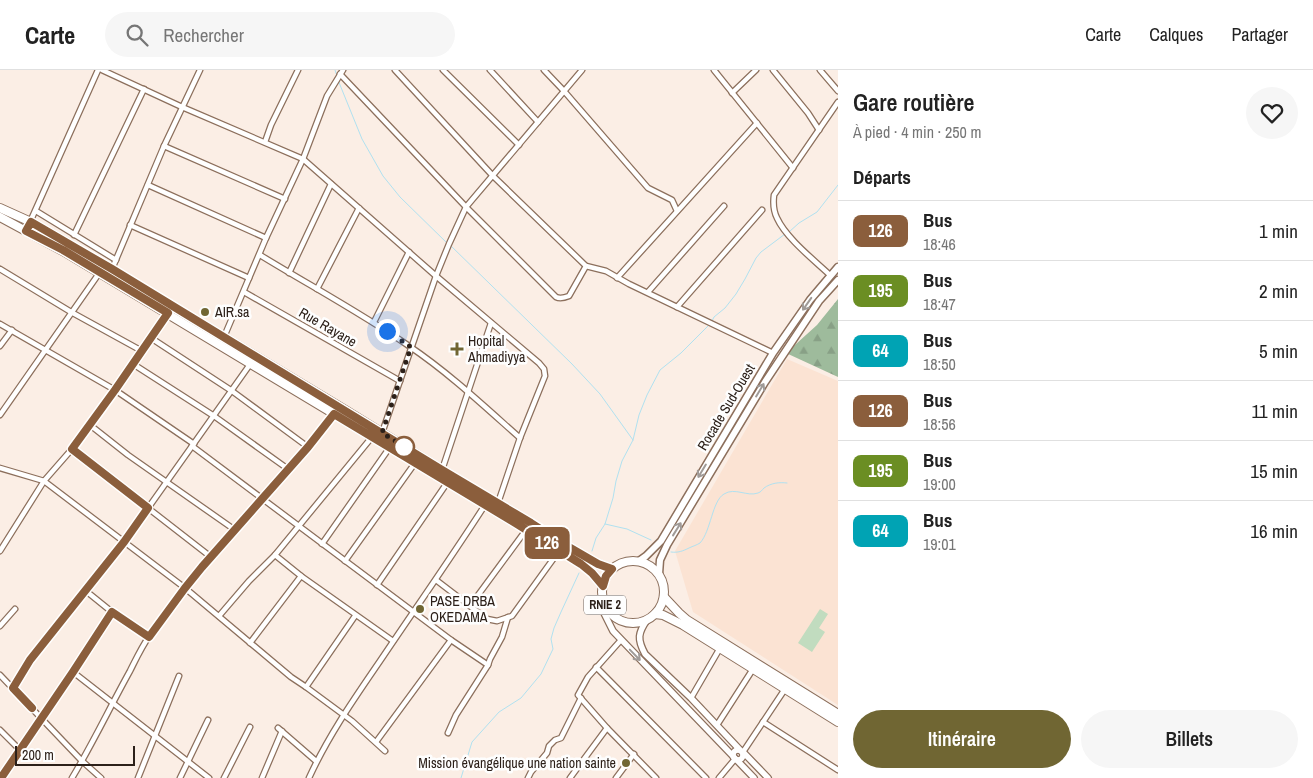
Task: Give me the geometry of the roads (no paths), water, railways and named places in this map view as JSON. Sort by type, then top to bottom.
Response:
[{"type":"main road","points":[[0,208],[31,222],[112,269],[602,566],[612,569],[623,562],[631,560],[648,564],[658,574],[664,587],[664,597],[656,614],[647,620]]},
{"type":"main road","name":"RNIE 2","points":[[0,217],[100,272],[526,530],[587,568],[603,586]]},
{"type":"main road","name":"Rocade Sud-Ouest","points":[[639,561],[661,541],[773,353],[810,300],[838,266]]},
{"type":"main road","name":"Rocade Sud-Ouest","points":[[658,574],[660,560],[667,545],[766,382],[814,308],[838,280]]},
{"type":"main road","name":"RNIE 2","points":[[612,569],[606,576],[603,586],[603,600],[609,611],[621,620],[637,623],[647,620]]},
{"type":"main road","points":[[664,597],[687,620],[838,714]]},
{"type":"main road","points":[[656,614],[663,615],[720,648],[838,722]]},
{"type":"street","points":[[26,231],[100,70],[303,159],[436,276],[538,362],[544,370],[545,376],[520,438],[498,503]]},
{"type":"street","points":[[112,269],[164,146],[200,70]]},
{"type":"street","points":[[265,142],[271,125],[298,70]]},
{"type":"street","points":[[395,70],[493,176],[586,266],[611,273],[617,278],[773,353]]},
{"type":"street","points":[[443,70],[519,145]]},
{"type":"street","points":[[490,70],[538,122]]},
{"type":"street","points":[[544,70],[648,188],[672,200],[678,211]]},
{"type":"street","points":[[382,433],[436,276],[466,208],[582,70]]},
{"type":"street","points":[[714,70],[793,168]]},
{"type":"street","points":[[732,93],[756,70]]},
{"type":"street","points":[[773,70],[808,113],[819,130]]},
{"type":"street","points":[[820,70],[838,91]]},
{"type":"street","points":[[224,337],[266,238],[303,159],[327,96],[341,72],[466,208],[556,297],[559,299],[569,296],[586,266]]},
{"type":"street","points":[[74,235],[144,89]]},
{"type":"street","points":[[830,275],[790,237],[777,218],[774,195],[838,102]]},
{"type":"street","points":[[617,278],[757,123]]},
{"type":"street","points":[[164,146],[285,199]]},
{"type":"street","points":[[148,184],[266,238]]},
{"type":"street","points":[[289,273],[332,184]]},
{"type":"street","points":[[648,292],[724,206]]},
{"type":"street","points":[[317,289],[359,208]]},
{"type":"street","points":[[677,307],[762,210]]},
{"type":"street","points":[[36,211],[116,260]]},
{"type":"street","points":[[130,226],[249,278]]},
{"type":"street","points":[[374,322],[409,252]]},
{"type":"street","points":[[260,255],[374,322],[411,347],[468,391],[520,438]]},
{"type":"street","points":[[0,269],[71,312],[142,351]]},
{"type":"street","points":[[0,415],[100,272]]},
{"type":"street","name":"Rue Rayane","points":[[244,292],[400,381]]},
{"type":"street","points":[[0,551],[44,481],[90,425],[168,313]]},
{"type":"street","points":[[442,470],[491,322]]},
{"type":"street","points":[[0,324],[115,390],[193,445],[299,527],[451,640],[488,665]]},
{"type":"street","points":[[0,346],[12,330]]},
{"type":"street","points":[[151,338],[232,390],[308,447]]},
{"type":"street","points":[[13,688],[30,660],[124,542],[251,363]]},
{"type":"street","points":[[133,364],[214,416],[288,469]]},
{"type":"street","points":[[72,778],[149,637],[211,556],[308,447],[334,414]]},
{"type":"street","points":[[90,425],[128,455],[236,530]]},
{"type":"street","points":[[219,616],[299,527],[372,437]]},
{"type":"street","points":[[322,544],[390,447]]},
{"type":"street","points":[[72,449],[211,556]]},
{"type":"street","points":[[345,561],[415,463]]},
{"type":"street","points":[[0,468],[44,481],[185,588],[291,676],[352,721],[385,751]]},
{"type":"street","points":[[377,585],[447,483]]},
{"type":"street","points":[[309,778],[316,761],[343,715],[485,505]]},
{"type":"street","points":[[470,606],[526,530]]},
{"type":"street","points":[[436,580],[486,619],[497,621],[512,616],[559,551]]},
{"type":"street","points":[[275,555],[355,616],[393,641]]},
{"type":"street","points":[[250,643],[301,576]]},
{"type":"street","points":[[86,591],[112,612],[149,637]]},
{"type":"street","points":[[603,600],[604,613],[613,631],[754,778]]},
{"type":"street","points":[[0,626],[14,609]]},
{"type":"street","points":[[1,778],[112,612]]},
{"type":"street","points":[[306,687],[355,616]]},
{"type":"street","points":[[448,733],[456,715],[488,665],[502,637],[508,617]]},
{"type":"street","points":[[647,620],[641,628],[639,641],[648,657],[691,698],[768,778]]},
{"type":"street","points":[[376,742],[451,640]]},
{"type":"street","points":[[621,640],[596,666],[578,695],[656,778]]},
{"type":"street","points":[[691,698],[720,648]]},
{"type":"street","points":[[596,666],[706,778]]},
{"type":"street","points":[[717,726],[753,669]]},
{"type":"street","points":[[73,672],[209,778]]},
{"type":"street","points":[[0,675],[82,761],[101,778]]},
{"type":"street","points":[[138,778],[180,676]]},
{"type":"street","points":[[735,759],[741,759],[743,756],[742,751],[785,689]]},
{"type":"street","points":[[528,778],[547,753],[549,746],[555,740],[561,738],[581,698]]},
{"type":"street","points":[[180,778],[208,720]]},
{"type":"street","points":[[763,722],[838,770]]},
{"type":"street","points":[[224,778],[250,726]]},
{"type":"street","points":[[570,778],[607,728]]},
{"type":"street","points":[[0,730],[20,750]]},
{"type":"street","points":[[262,778],[280,730],[316,761]]},
{"type":"street","points":[[616,778],[634,754]]},
{"type":"street","points":[[719,778],[735,759]]},
{"type":"waterway","points":[[335,70],[337,76]]},
{"type":"waterway","points":[[338,80],[362,139],[383,176],[400,197],[447,243]]},
{"type":"waterway","points":[[789,232],[799,223],[817,212],[838,185]]},
{"type":"waterway","points":[[712,321],[736,294],[761,252],[785,234]]},
{"type":"waterway","points":[[450,245],[572,364],[600,394],[633,440]]},
{"type":"waterway","points":[[592,551],[596,538],[605,524],[622,461],[633,440],[639,415],[647,395],[660,370],[681,353],[710,324]]},
{"type":"waterway","points":[[671,552],[683,551],[700,543],[707,531],[714,509],[724,494],[732,491],[754,494],[759,493],[772,484],[787,483]]},
{"type":"waterway","points":[[605,524],[627,529],[651,540]]},
{"type":"waterway","points":[[461,778],[472,742],[499,712],[521,698],[541,674],[553,649],[551,639],[554,628],[579,573]]},
{"type":"place","name":"AIR.sa","points":[[205,312]]},
{"type":"place","name":"Hopital Ahmadiyya","points":[[457,349]]},
{"type":"place","name":"PASE DRBA OKEDAMA","points":[[420,609]]},
{"type":"place","name":"Mission évangélique une nation sainte","points":[[626,763]]}]
